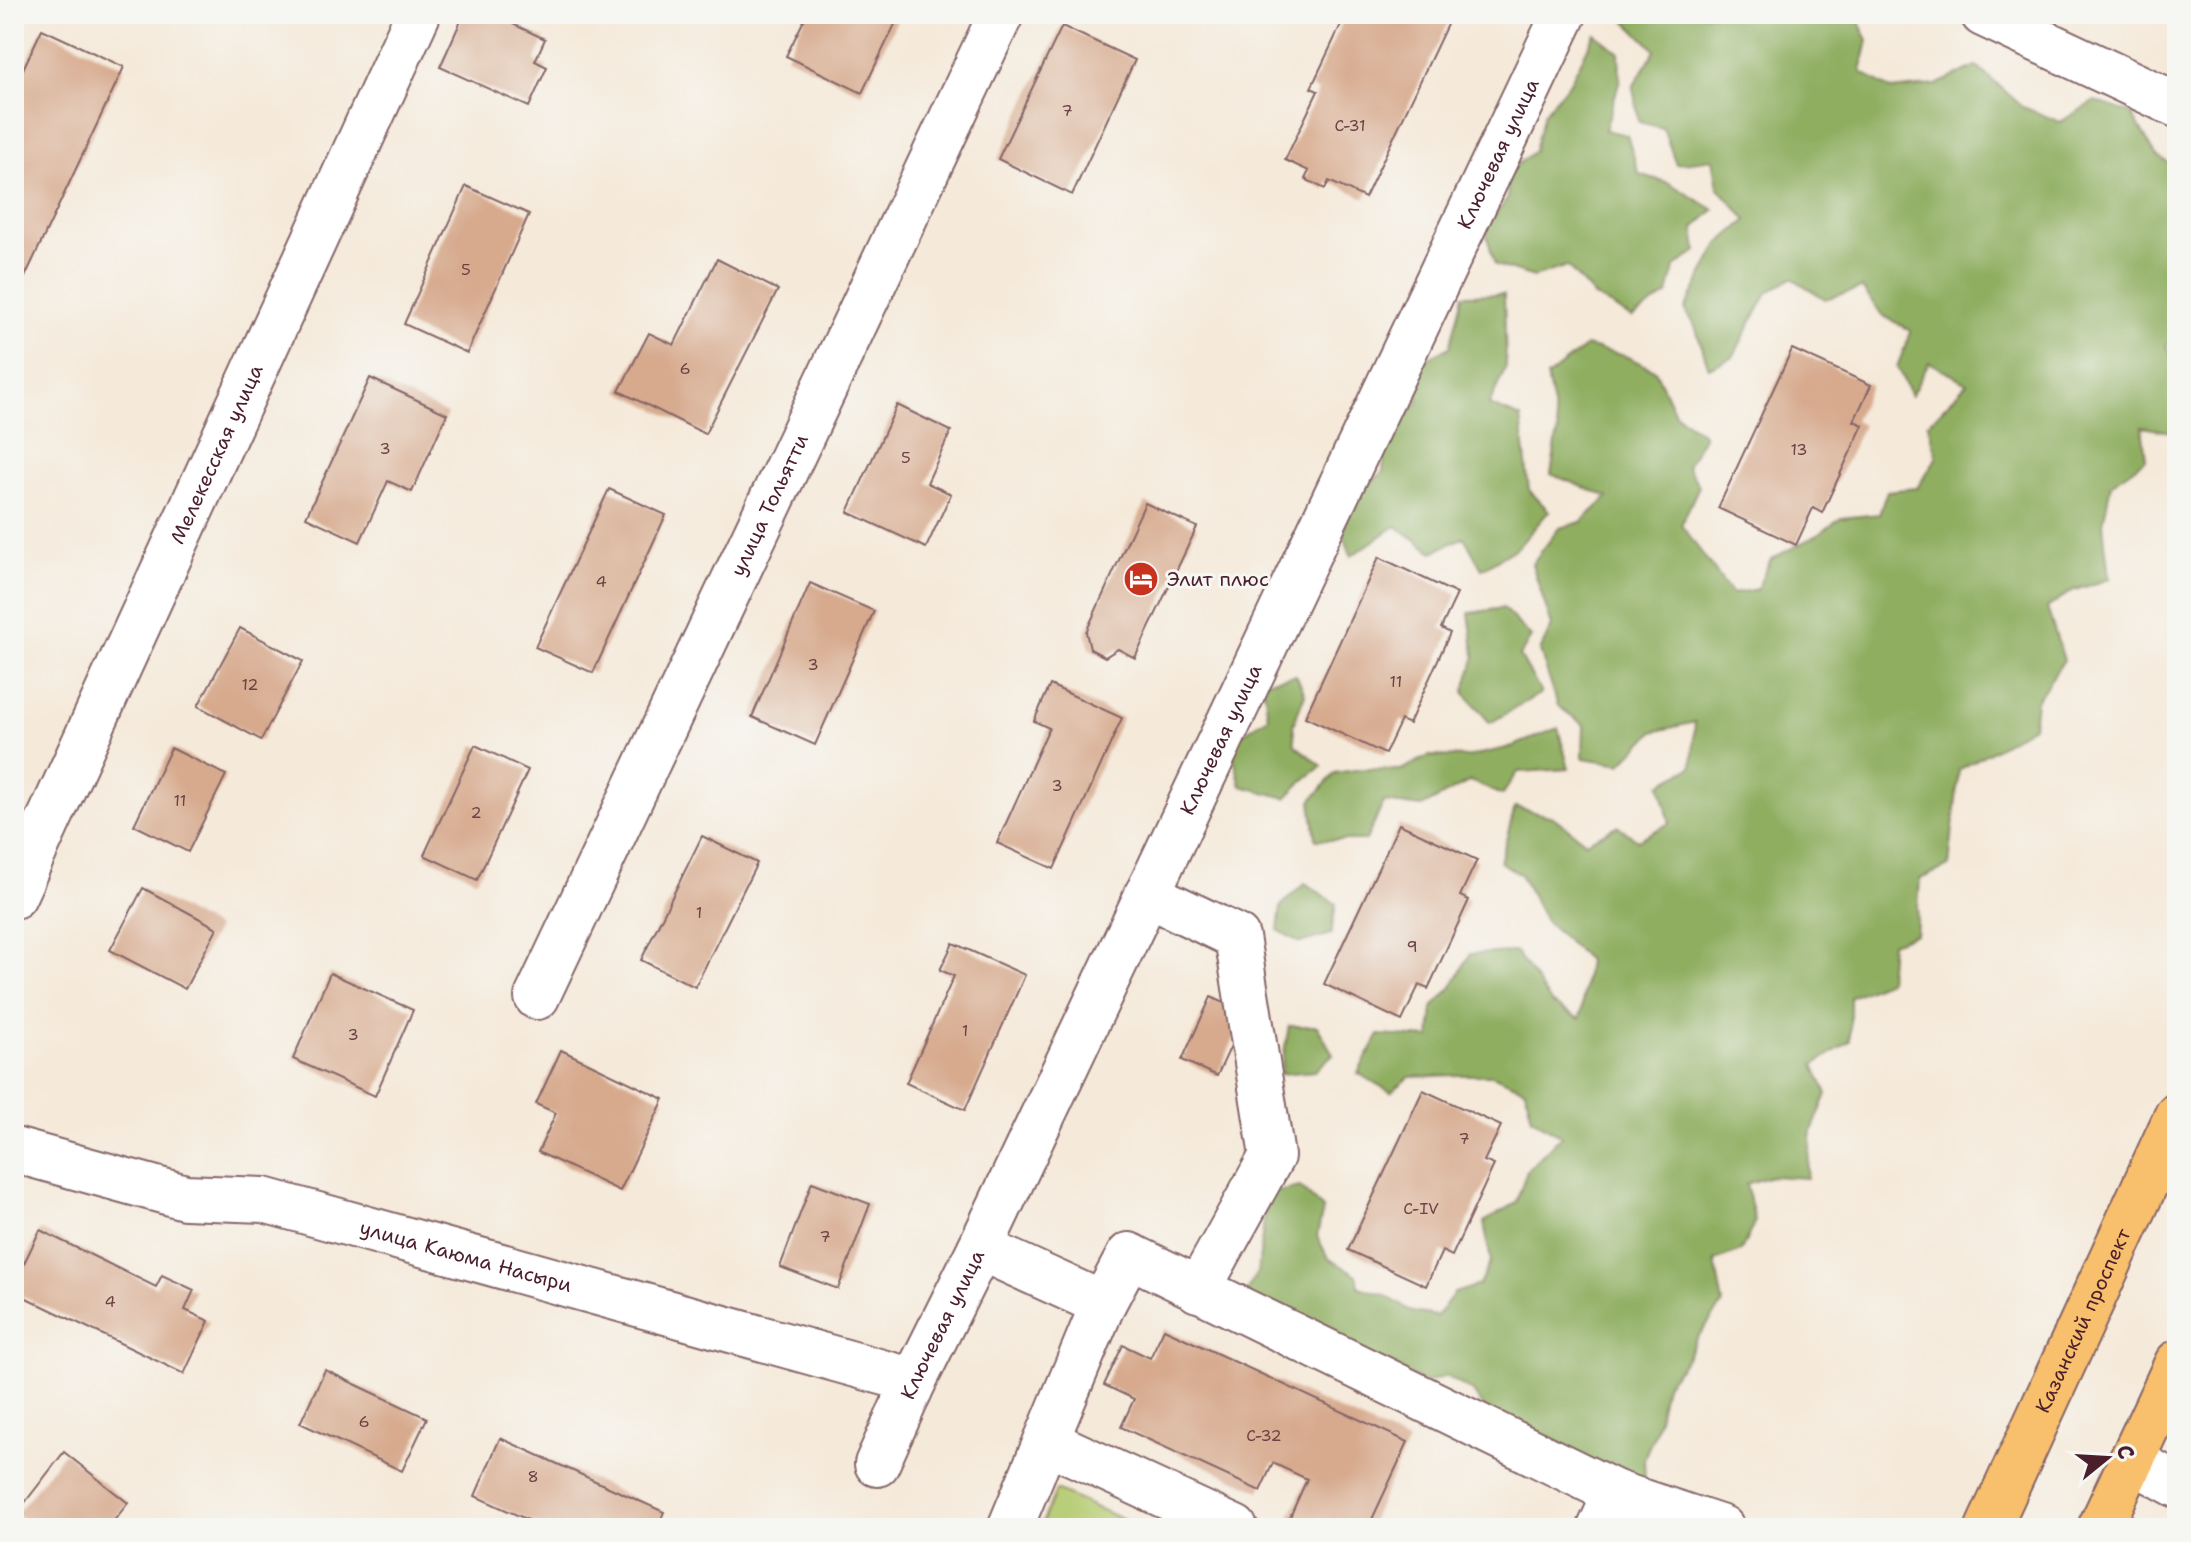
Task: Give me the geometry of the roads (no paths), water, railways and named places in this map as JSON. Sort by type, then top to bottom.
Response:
[{"type":"main road","name":"Казанский проспект","points":[[1988,1528],[2177,1115]]},
{"type":"main road","points":[[2100,1528],[2177,1363]]},
{"type":"street","name":"Мелекесская улица","points":[[14,896],[418,14]]},
{"type":"street","name":"улица Тольятти","points":[[537,997],[1001,14]]},
{"type":"street","name":"Ключевая улица","points":[[877,1464],[1564,14]]},
{"type":"street","points":[[1983,14],[2177,105]]},
{"type":"street","points":[[1147,894],[1237,937],[1272,1156],[1198,1290]]},
{"type":"street","name":"улица Каюма Насыри","points":[[14,1150],[185,1197],[264,1200],[914,1381]]},
{"type":"street","points":[[980,1248],[1103,1304]]},
{"type":"street","points":[[1010,1528],[1103,1304],[1129,1255],[1608,1510],[1722,1528]]},
{"type":"street","points":[[1046,1441],[1235,1528]]},
{"type":"street","points":[[2131,1460],[2177,1485]]},
{"type":"place","name":"Элит плюс","points":[[1141,579]]}]
